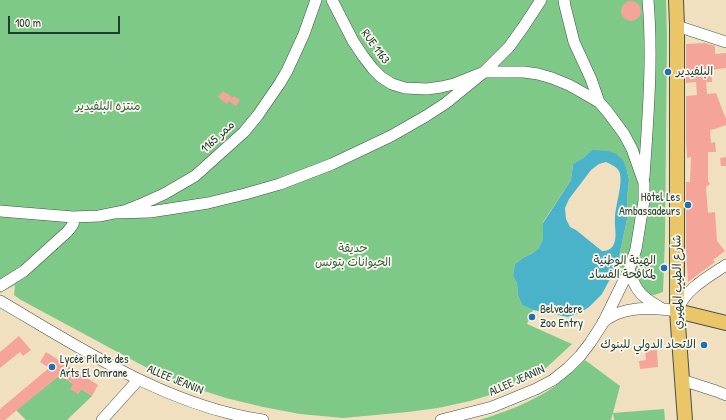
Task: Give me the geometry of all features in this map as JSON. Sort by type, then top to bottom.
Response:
[{"type":"main road","name":"شارع الطيب المهيري","points":[[676,0],[677,311],[685,420]]},
{"type":"main road","points":[[677,311],[726,323]]},
{"type":"street","name":"ممر 1165","points":[[0,211],[73,216],[99,216],[144,203],[164,194],[195,176],[244,132],[258,115],[280,83],[304,34],[316,0]]},
{"type":"street","name":"RUE 1163","points":[[332,0],[350,35],[363,56],[381,77],[392,84],[404,88],[427,89],[461,82],[484,72]]},
{"type":"street","points":[[113,213],[150,212],[208,203],[245,194],[280,184],[332,164],[391,136],[426,116],[484,72],[509,47],[541,0]]},
{"type":"street","points":[[564,0],[574,42],[591,79],[599,102]]},
{"type":"street","name":"ALLEE JEANIN","points":[[441,420],[492,407],[536,390],[553,380],[580,356],[603,323],[629,270],[636,249],[644,201],[650,77],[650,17],[648,0]]},
{"type":"street","points":[[677,26],[726,42]]},
{"type":"street","points":[[484,72],[524,72],[538,74],[569,85],[599,102],[624,134],[632,149],[644,183]]},
{"type":"street","points":[[0,286],[24,271],[67,232],[73,225],[73,216]]},
{"type":"street","points":[[603,323],[611,316],[629,310],[662,308],[677,311],[679,305],[687,294],[698,284],[726,265]]},
{"type":"street","points":[[629,270],[634,286],[639,293],[650,302],[662,308]]},
{"type":"street","name":"ALLEE JEANIN","points":[[0,301],[73,344],[155,388],[215,410],[263,420]]},
{"type":"street","points":[[102,420],[138,380]]},
{"type":"street","points":[[682,380],[726,395]]},
{"type":"green space","points":[[0,0],[666,0],[665,239],[663,292],[654,295],[644,294],[632,273],[617,266],[628,215],[627,199],[629,180],[627,171],[592,150],[573,164],[571,180],[543,222],[543,239],[539,248],[515,264],[513,276],[517,283],[518,295],[522,305],[533,310],[527,324],[572,344],[546,368],[490,395],[470,401],[438,408],[343,418],[300,414],[226,398],[201,390],[151,370],[21,300],[14,295],[15,285],[0,293]]},
{"type":"green space","points":[[585,360],[620,386],[611,420],[479,420],[518,406],[554,387]]},
{"type":"green space","points":[[60,375],[73,384],[78,394],[81,389],[92,396],[67,420],[26,420],[16,410]]},
{"type":"green space","points":[[664,409],[665,420],[614,420],[613,413]]},
{"type":"water","points":[[592,150],[608,151],[616,154],[623,160],[627,171],[629,180],[627,199],[628,215],[617,266],[602,294],[589,307],[580,313],[568,317],[533,310],[522,305],[518,295],[517,283],[513,276],[515,264],[539,248],[543,239],[543,223],[571,180],[573,164]],"holes":[[[606,162],[618,169],[620,181],[615,213],[616,236],[613,246],[602,251],[570,227],[566,219],[565,208],[569,199],[591,170],[599,164]]]},
{"type":"building","points":[[631,1],[638,4],[641,11],[638,18],[631,21],[624,18],[621,11],[624,4]]},
{"type":"building","points":[[705,43],[715,46],[715,54],[726,53],[726,68],[711,70],[712,82],[706,82],[707,94],[716,93],[726,119],[726,125],[710,130],[711,143],[715,142],[716,152],[708,152],[708,181],[710,184],[706,187],[708,213],[715,212],[717,241],[725,251],[713,260],[715,262],[688,282],[686,253],[686,182],[690,182],[691,157],[687,158],[686,96],[697,95],[696,82],[686,83],[686,44]]},
{"type":"building","points":[[223,91],[232,97],[227,104],[218,97]]},
{"type":"building","points":[[234,96],[240,100],[236,106],[229,101]]},
{"type":"building","points":[[726,157],[726,166],[721,166],[720,158]]},
{"type":"building","points":[[19,336],[31,350],[23,356],[20,352],[0,368],[0,352]]},
{"type":"building","points":[[657,350],[658,367],[640,369],[639,361],[646,360],[645,351]]},
{"type":"building","points":[[46,352],[98,385],[92,396],[81,389],[78,394],[70,389],[73,384],[60,375],[5,420],[0,420],[0,409],[49,368],[40,362]]},
{"type":"place","name":"البلفيدير","points":[[668,72]]},
{"type":"place","name":"Hôtel Les Ambassadeurs","points":[[688,205]]},
{"type":"place","name":"الهيئة الوطنية لمكافحة الفساد","points":[[664,268]]},
{"type":"place","name":"Belvedere Zoo Entry","points":[[532,317]]},
{"type":"place","name":"الاتحاد الدولي للبنوك","points":[[704,345]]},
{"type":"place","name":"Lycée Pilote des Arts El Omrane","points":[[52,367]]},
{"type":"park label","name":"منتزه البلفيدير","points":[[108,107]]},
{"type":"park label","name":"حديقة الحيوانات بتونس","points":[[353,256]]}]
